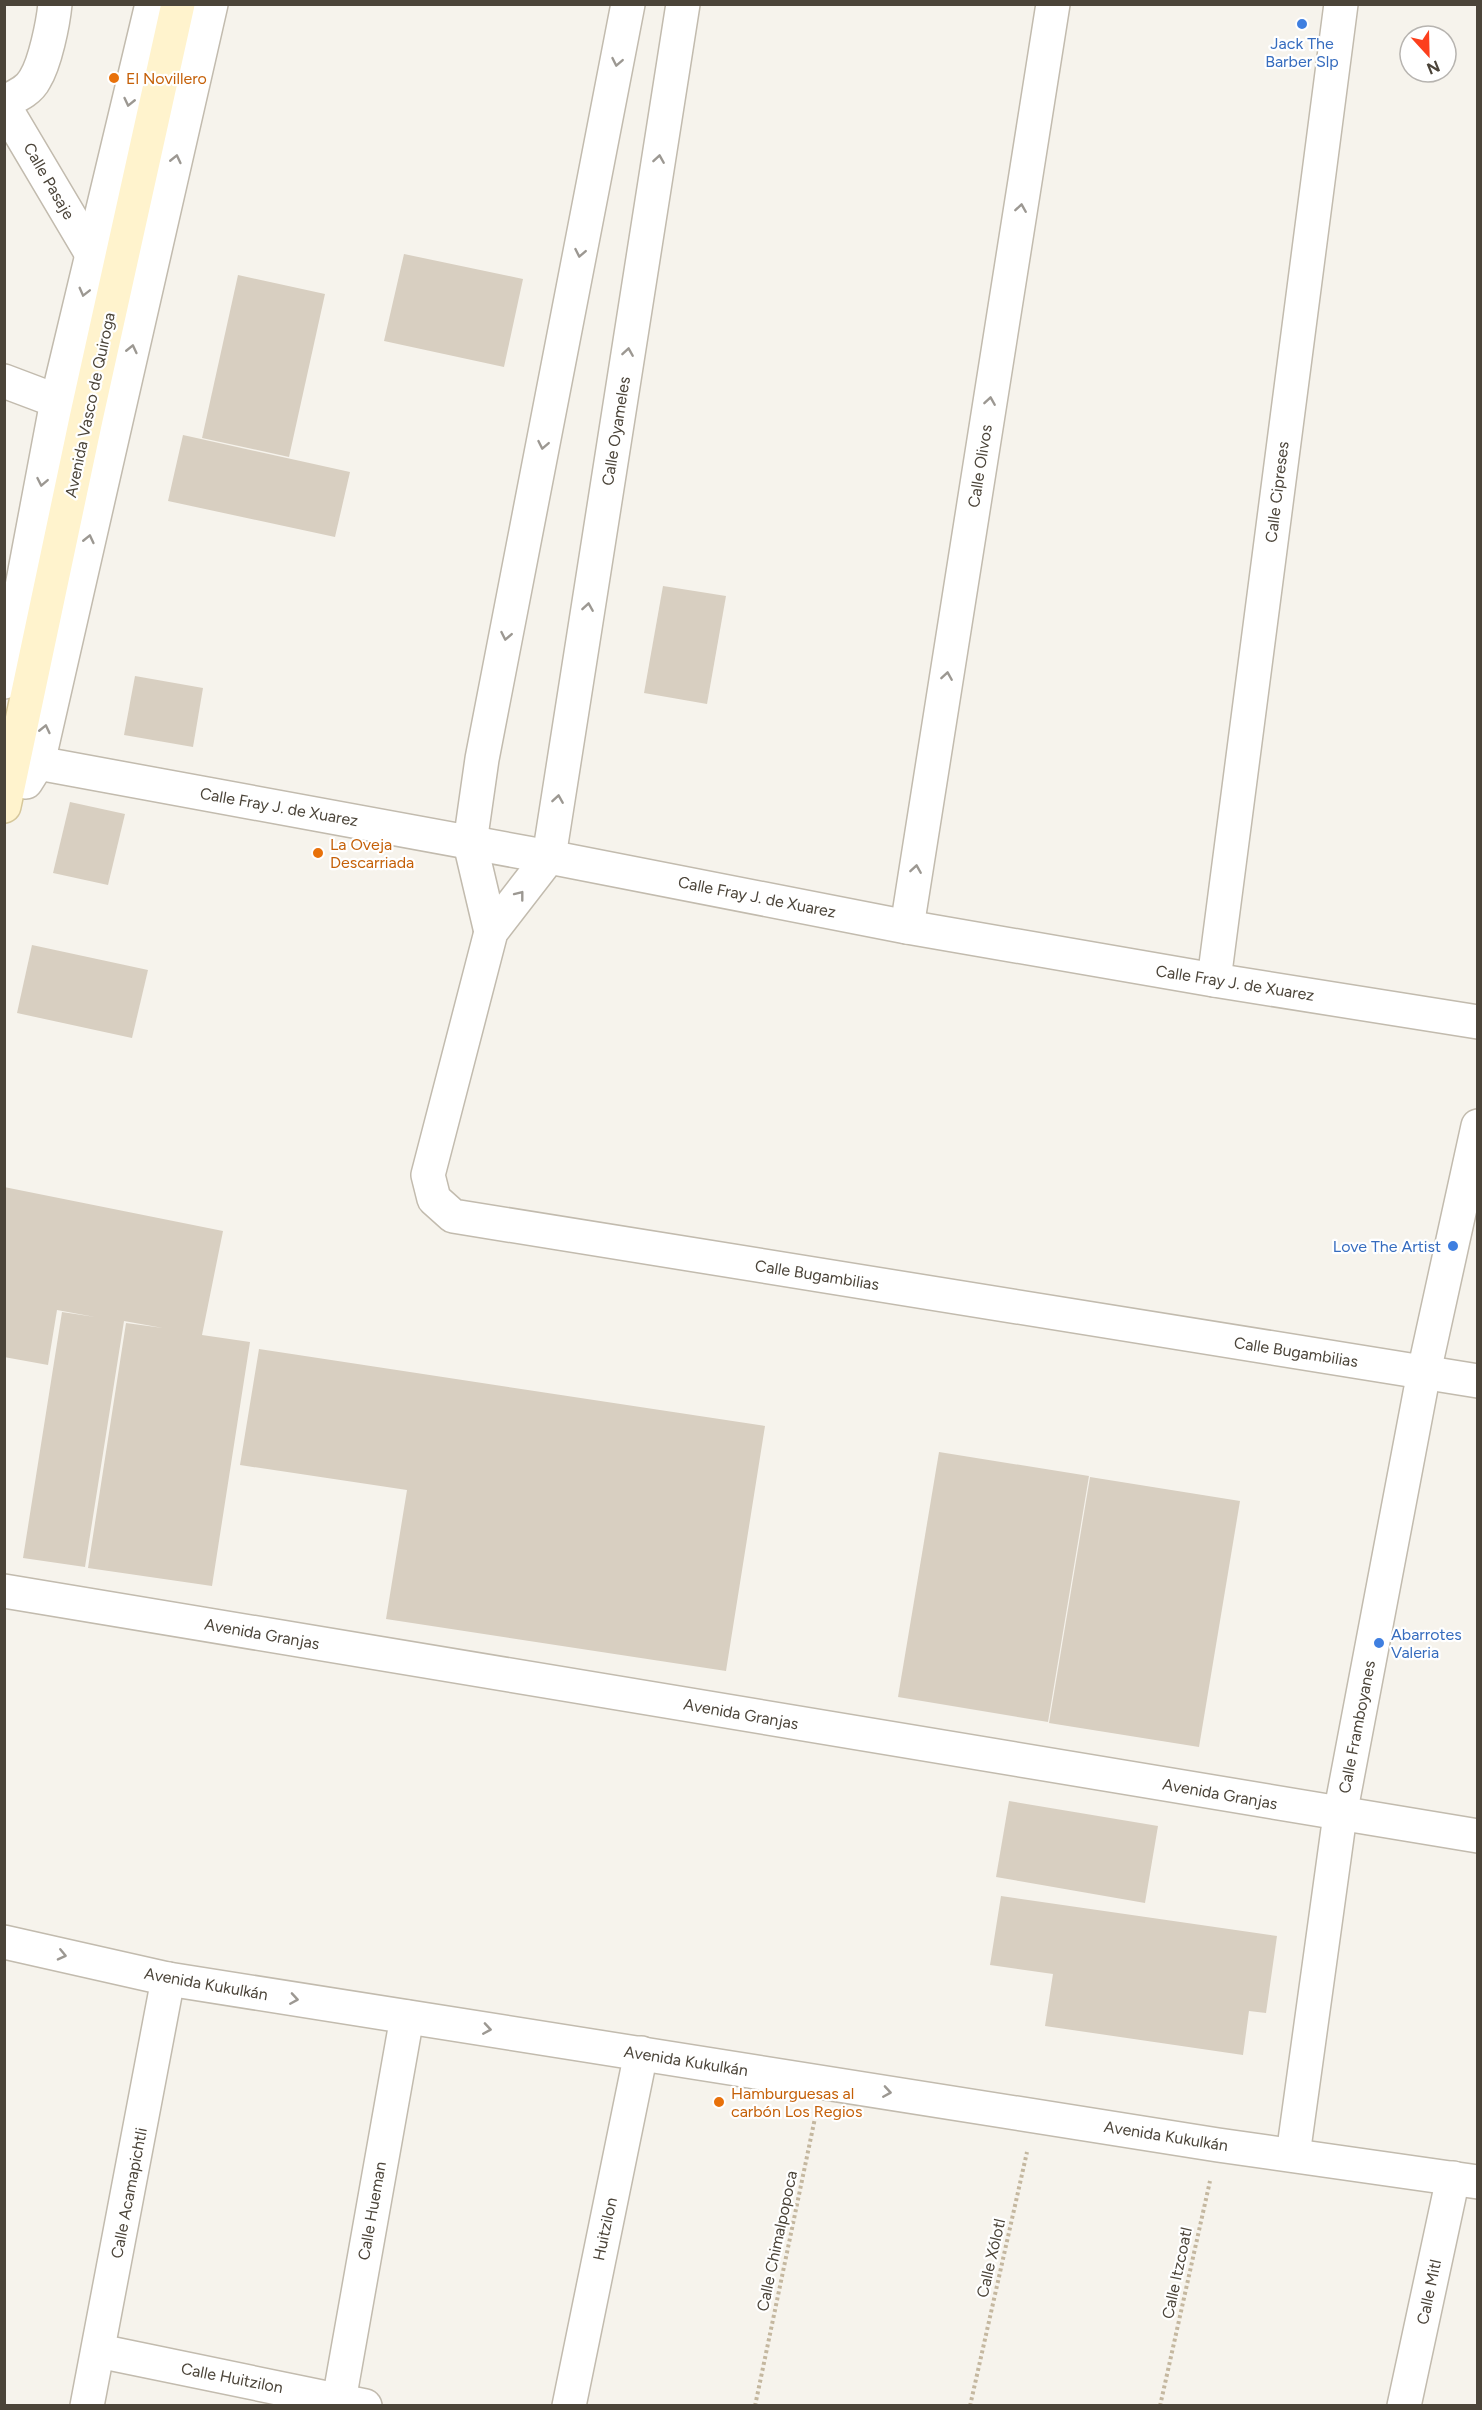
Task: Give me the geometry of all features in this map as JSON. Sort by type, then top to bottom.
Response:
[{"type":"main road","name":"Avenida Vasco de Quiroga","points":[[4,806],[86,419],[178,4]]},
{"type":"street","points":[[4,104],[24,92],[35,79],[47,44],[55,4]]},
{"type":"street","points":[[4,682],[57,401],[152,4]]},
{"type":"street","points":[[4,820],[38,763],[211,4]]},
{"type":"street","points":[[470,843],[483,759],[628,4]]},
{"type":"street","name":"Calle Oyameles","points":[[549,857],[683,4]]},
{"type":"street","name":"Calle Olivos","points":[[907,927],[1053,4]]},
{"type":"street","name":"Calle Cipreses","points":[[1214,980],[1341,4]]},
{"type":"street","name":"Calle Pasaje","points":[[4,104],[93,255]]},
{"type":"street","points":[[4,381],[57,401]]},
{"type":"street","name":"Calle Fray J. de Xuarez","points":[[38,763],[549,857],[907,927],[1214,980],[1478,1022]]},
{"type":"street","name":"Calle Bugambilias","points":[[470,843],[491,932]]},
{"type":"street","name":"Calle Bugambilias","points":[[549,857],[491,932],[428,1175],[434,1199],[453,1216],[1478,1381]]},
{"type":"street","name":"Calle Framboyanes","points":[[1293,2155],[1340,1815],[1424,1372],[1478,1126]]},
{"type":"street","name":"Avenida Granjas","points":[[4,1590],[1340,1815],[1478,1836]]},
{"type":"street","name":"Avenida Kukulkán","points":[[4,1942],[168,1979],[1218,2145],[1465,2180]]},
{"type":"street","name":"Calle Acamapichtli","points":[[87,2406],[168,1979]]},
{"type":"street","name":"Calle Hueman","points":[[347,2404],[407,2017]]},
{"type":"street","name":"Huitzilon","points":[[569,2406],[641,2054]]},
{"type":"street","name":"Calle Mitl","points":[[1404,2406],[1465,2180]]},
{"type":"street","name":"Calle Huitzilon","points":[[99,2351],[347,2404]]},
{"type":"path","name":"Calle Chimalpopoca","points":[[755,2406],[822,2082]]},
{"type":"path","name":"Calle Xólotl","points":[[970,2406],[1035,2115]]},
{"type":"path","name":"Calle Itzcoatl","points":[[1160,2406],[1218,2145]]},
{"type":"building","points":[[404,254],[523,279],[504,367],[384,341]]},
{"type":"building","points":[[238,275],[325,294],[289,457],[202,438]]},
{"type":"building","points":[[183,435],[350,472],[335,537],[168,501]]},
{"type":"building","points":[[663,586],[726,596],[707,704],[644,693]]},
{"type":"building","points":[[135,676],[203,688],[193,747],[124,735]]},
{"type":"building","points":[[70,802],[125,814],[108,885],[53,873]]},
{"type":"building","points":[[32,945],[148,970],[132,1038],[17,1013]]},
{"type":"building","points":[[4,1187],[223,1231],[202,1335],[250,1342],[212,1586],[88,1568],[126,1323],[163,1328],[124,1321],[85,1567],[23,1558],[62,1312],[95,1317],[57,1310],[48,1365],[4,1357]]},
{"type":"building","points":[[259,1349],[765,1426],[726,1671],[386,1619],[407,1490],[240,1465]]},
{"type":"building","points":[[939,1452],[1089,1476],[1048,1722],[898,1697]]},
{"type":"building","points":[[1090,1477],[1240,1501],[1199,1747],[1049,1723]]},
{"type":"building","points":[[1009,1801],[1158,1826],[1145,1903],[996,1877]]},
{"type":"building","points":[[1001,1896],[1277,1936],[1266,2013],[1249,2011],[1243,2055],[1045,2026],[1053,1974],[990,1965]]},
{"type":"place","name":"Jack The Barber Slp","points":[[1302,24]]},
{"type":"place","name":"El Novillero","points":[[114,78]]},
{"type":"place","name":"La Oveja Descarriada","points":[[318,853]]},
{"type":"place","name":"Love The Artist","points":[[1453,1246]]},
{"type":"place","name":"Abarrotes Valeria","points":[[1379,1643]]},
{"type":"place","name":"Hamburguesas al carbón Los Regios","points":[[719,2102]]}]
